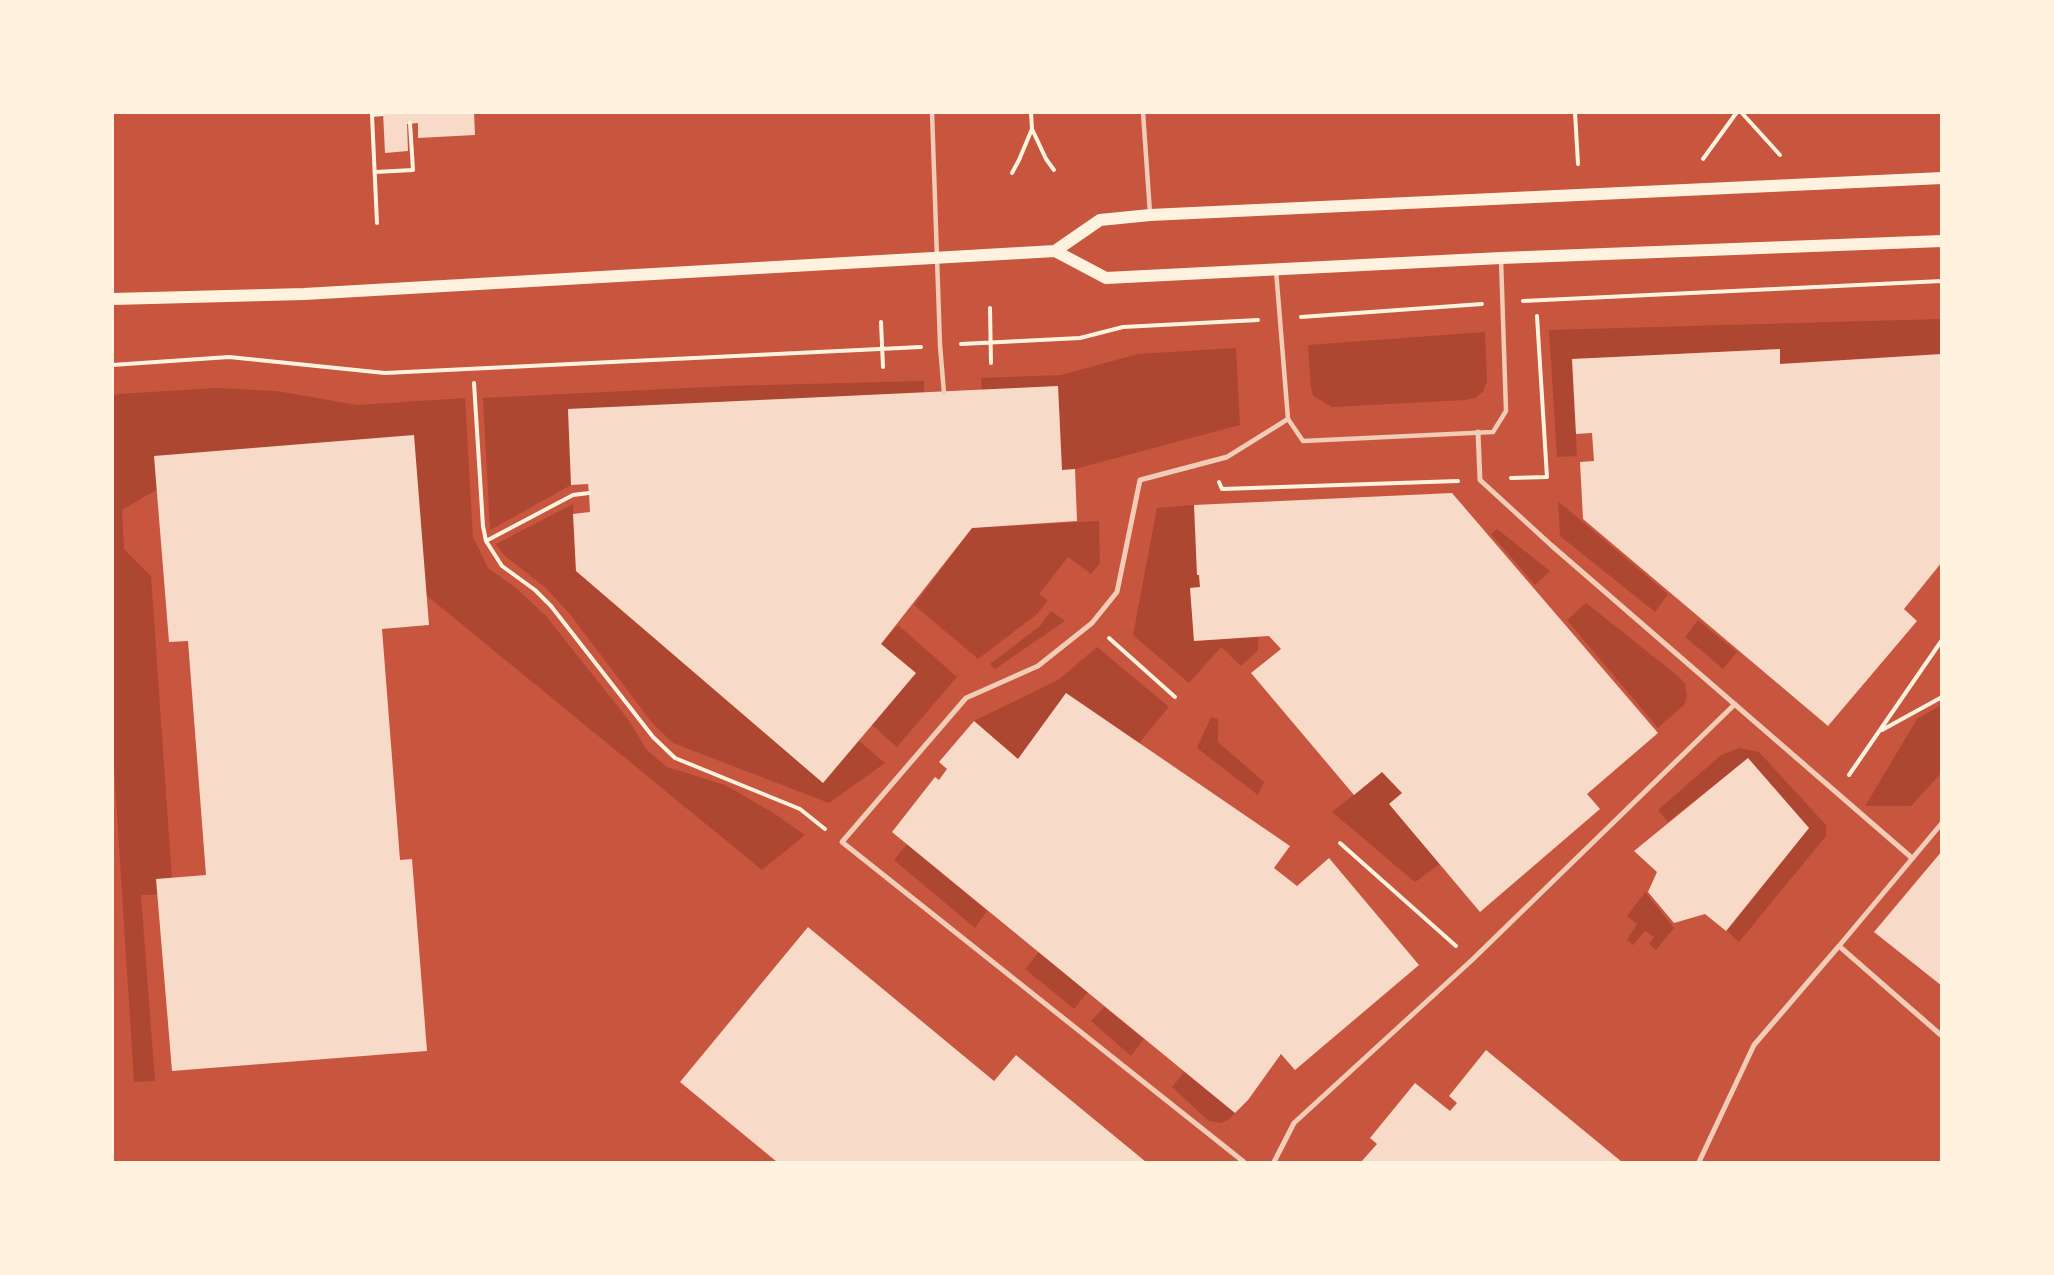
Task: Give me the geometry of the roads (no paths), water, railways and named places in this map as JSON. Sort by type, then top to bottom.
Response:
[{"type":"main road","points":[[112,299],[304,294],[1055,251],[1100,220],[1941,178]]},
{"type":"main road","points":[[1055,251],[1106,278],[1501,258],[1941,241]]},
{"type":"street","points":[[1244,1162],[842,842],[966,698],[1038,666],[1092,623],[1117,592],[1140,480],[1227,457],[1288,419]]},
{"type":"street","points":[[1478,432],[1480,480],[1551,545],[1912,858]]},
{"type":"street","points":[[1274,1162],[1294,1123],[1472,960],[1735,704]]},
{"type":"street","points":[[1699,1162],[1754,1045],[1941,823]]},
{"type":"street","points":[[1839,946],[1941,1036]]},
{"type":"lane","points":[[932,112],[940,345],[944,393]]},
{"type":"lane","points":[[1143,112],[1150,216]]},
{"type":"lane","points":[[1276,270],[1288,419],[1303,441],[1493,432],[1506,411],[1501,258]]}]
